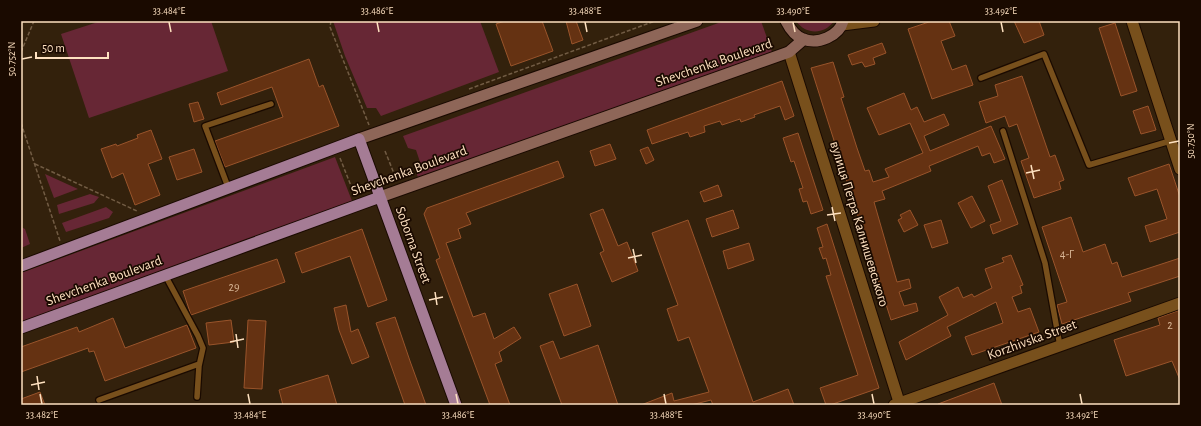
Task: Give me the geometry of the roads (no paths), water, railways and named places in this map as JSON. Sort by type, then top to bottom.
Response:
[{"type":"main road","points":[[21,266],[228,187],[360,139],[696,21]]},
{"type":"main road","points":[[786,21],[791,31],[804,40],[818,41],[832,36],[843,23]]},
{"type":"main road","name":"Shevchenka Boulevard","points":[[21,328],[165,274],[790,52],[804,40]]},
{"type":"main road","name":"Soborna Street","points":[[360,139],[456,405]]},
{"type":"street","points":[[843,23],[874,21]]},
{"type":"street","points":[[1132,21],[1180,169]]},
{"type":"street","name":"вулиця Петра Калнишевського","points":[[790,52],[898,404]]},
{"type":"street","name":"Korzhivska Street","points":[[898,404],[1180,303]]},
{"type":"lane","points":[[981,78],[1044,54],[1089,165],[1170,140]]},
{"type":"lane","points":[[228,187],[205,126],[271,104]]},
{"type":"lane","points":[[1003,131],[1045,263],[1060,346]]},
{"type":"lane","points":[[165,274],[203,348],[199,364],[197,397]]},
{"type":"lane","points":[[99,400],[199,364]]}]
